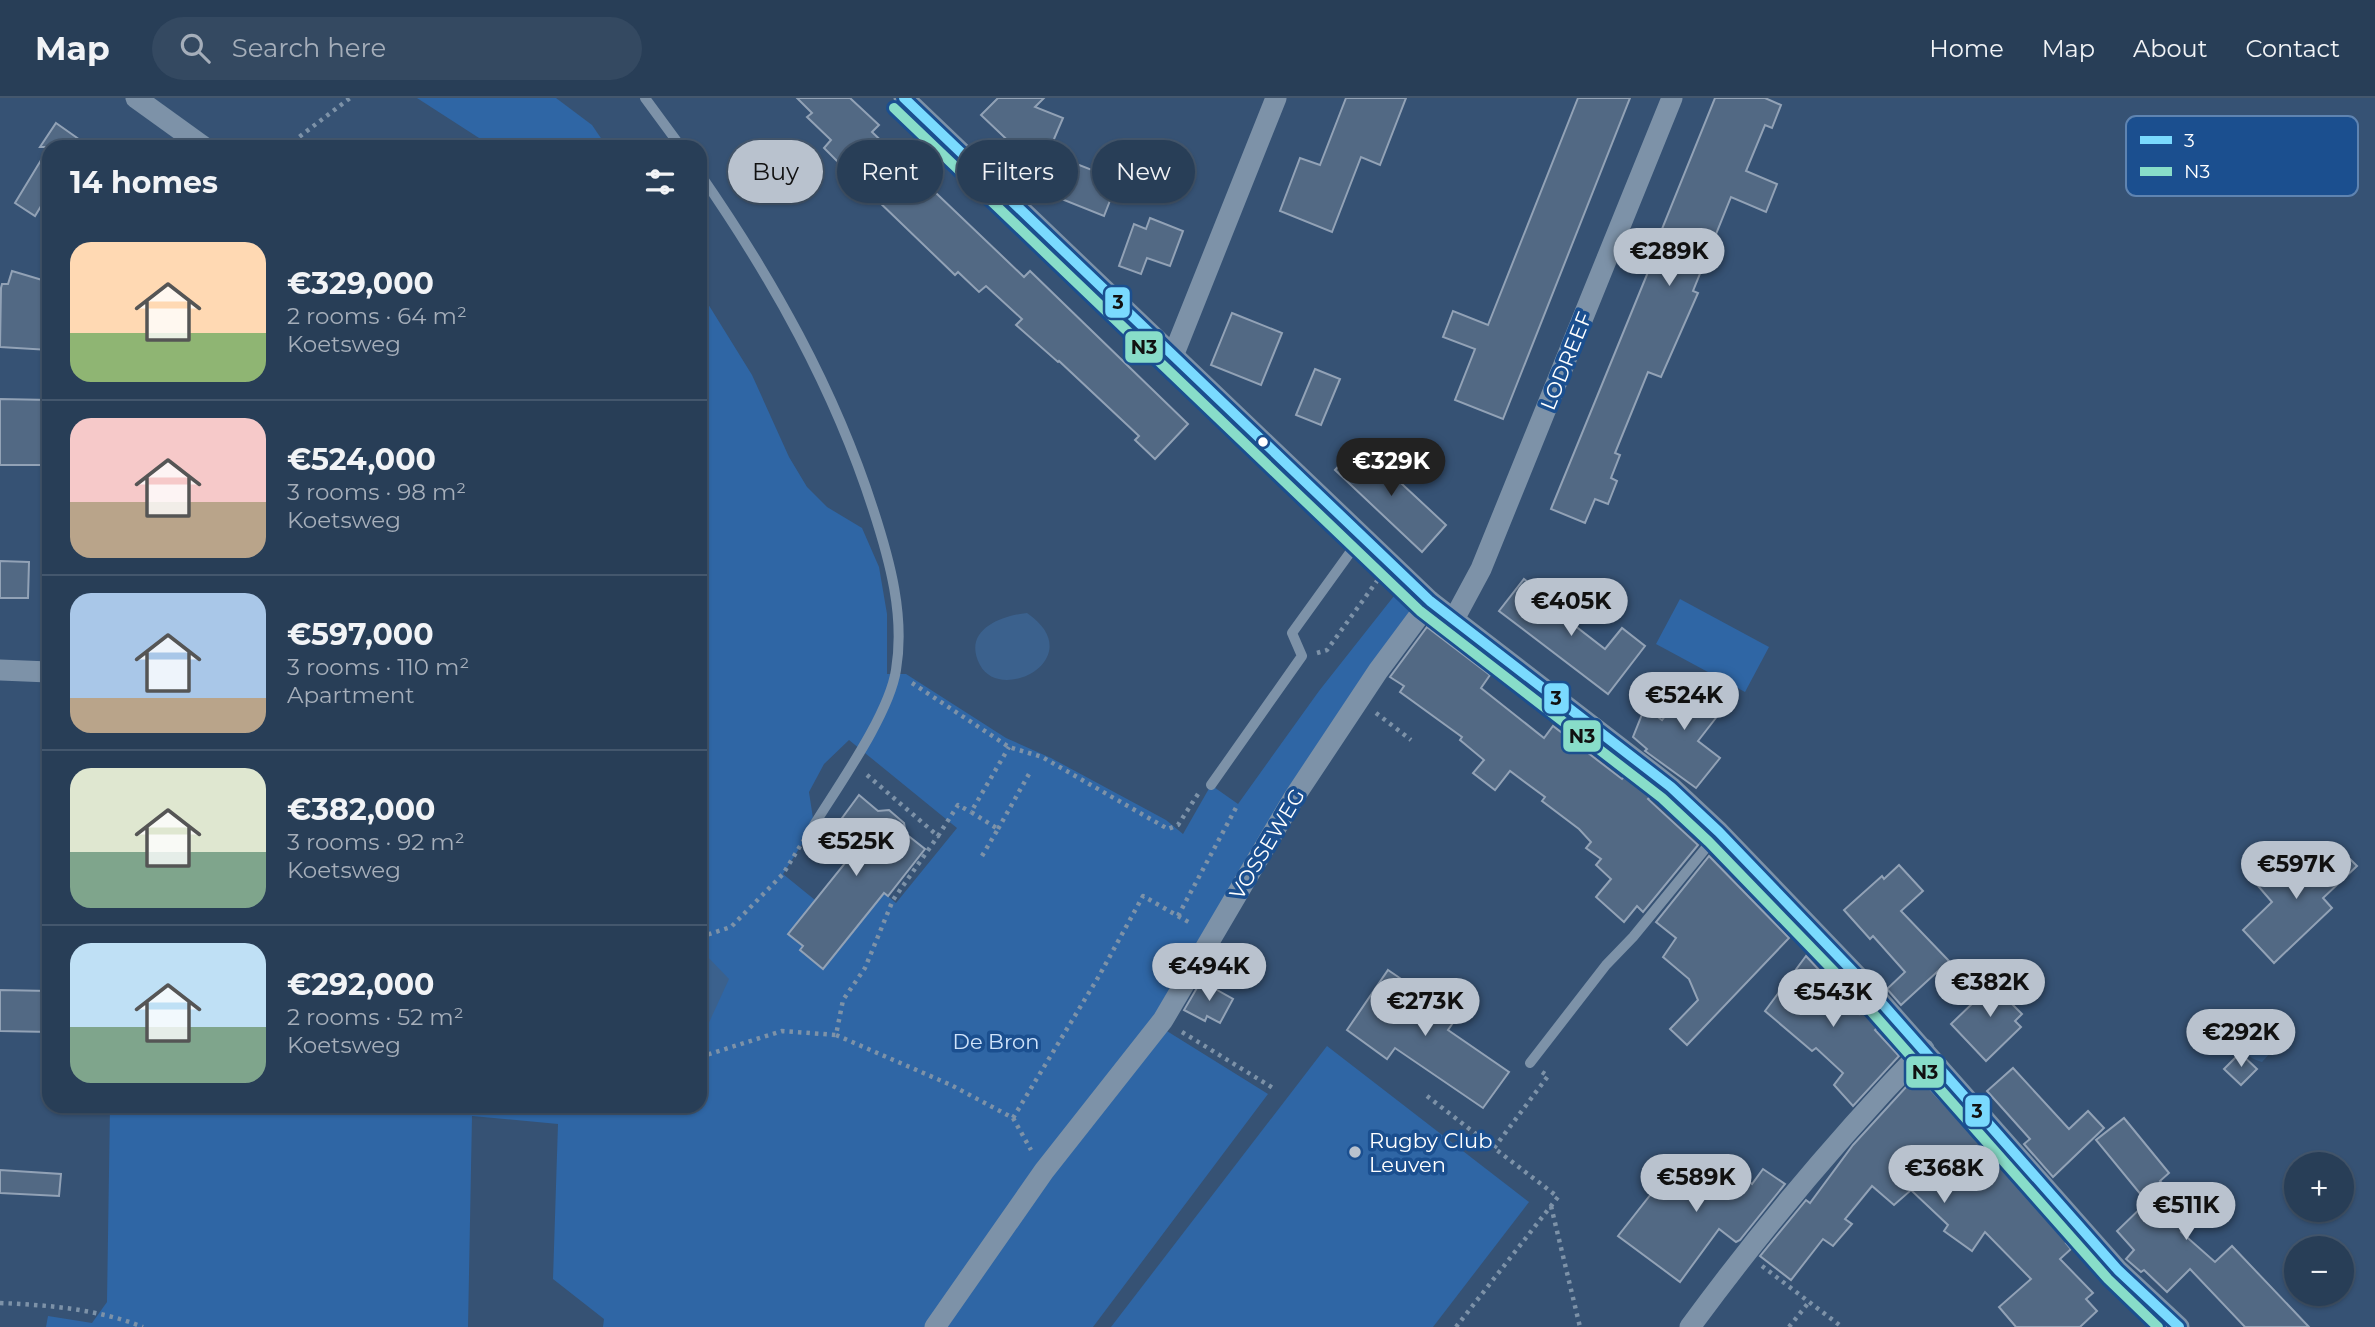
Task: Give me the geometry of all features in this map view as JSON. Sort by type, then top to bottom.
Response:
[{"type":"street","points":[[136,98],[195,140]]},
{"type":"street","points":[[904,98],[1430,601],[1671,787],[1719,832],[1864,982],[2118,1270],[2177,1326]]},
{"type":"street","points":[[1174,356],[1276,98]]},
{"type":"street","name":"LODREEF","points":[[1453,621],[1481,569],[1672,98]]},
{"type":"street","name":"VOSSEWEG","points":[[935,1327],[1044,1171],[1163,1020],[1293,799],[1358,700],[1430,601]]},
{"type":"street","points":[[0,670],[42,672]]},
{"type":"street","points":[[1690,1327],[1745,1253],[1871,1104],[1924,1049]]},
{"type":"lane","points":[[645,98],[676,140]]},
{"type":"lane","points":[[707,185],[772,283],[817,371],[858,462],[889,560],[899,619],[896,672],[880,714],[814,825]]},
{"type":"lane","points":[[1210,785],[1302,656],[1292,633],[1362,536]]},
{"type":"lane","points":[[1530,1063],[1606,965],[1633,937],[1719,832]]},
{"type":"path","points":[[295,140],[350,98]]},
{"type":"path","points":[[1302,656],[1327,650],[1390,562]]},
{"type":"path","points":[[896,672],[1009,747],[1042,757],[1168,829],[1178,825],[1203,785],[1210,785]]},
{"type":"path","points":[[1358,700],[1411,740]]},
{"type":"path","points":[[971,812],[1009,747]]},
{"type":"path","points":[[853,762],[938,836]]},
{"type":"path","points":[[982,856],[1029,774]]},
{"type":"path","points":[[836,1035],[843,1000],[865,968],[892,900],[958,804],[998,829]]},
{"type":"path","points":[[1178,916],[1238,804]]},
{"type":"path","points":[[707,935],[731,927],[783,874],[814,825]]},
{"type":"path","points":[[1013,1118],[1099,976],[1143,896],[1212,936]]},
{"type":"path","points":[[1163,1020],[1273,1088]]},
{"type":"path","points":[[707,1055],[782,1031],[836,1035],[951,1085],[1013,1118],[1044,1171]]},
{"type":"path","points":[[1494,1148],[1548,1076],[1530,1063]]},
{"type":"path","points":[[1427,1096],[1558,1198],[1456,1327]]},
{"type":"path","points":[[1551,1206],[1580,1327]]},
{"type":"path","points":[[1745,1253],[1842,1327]]},
{"type":"path","points":[[1789,1327],[1809,1302]]},
{"type":"path","points":[[0,1303],[51,1305],[128,1321],[143,1327]]},
{"type":"green space","points":[[417,98],[556,98],[592,125],[602,140],[482,140]]},
{"type":"green space","name":"De Bron","points":[[707,302],[752,375],[789,457],[807,487],[827,507],[862,528],[879,567],[887,614],[887,674],[906,674],[1006,738],[1051,758],[1166,820],[1183,834],[1211,785],[1238,804],[1319,691],[1394,596],[1411,609],[1154,1023],[1268,1094],[1093,1327],[603,1327],[604,1319],[553,1279],[558,1124],[472,1116],[468,1327],[46,1327],[48,1316],[92,1323],[107,1302],[110,1113],[707,1113]],"holes":[[[849,740],[957,828],[896,903],[884,893],[823,968],[800,950],[803,946],[788,934],[815,900],[783,874],[814,825],[809,792],[824,764]]]},
{"type":"green space","points":[[1680,599],[1769,647],[1745,692],[1656,644]]},
{"type":"green space","name":"Rugby Club Leuven","points":[[1327,1046],[1529,1202],[1433,1327],[1111,1327]]},
{"type":"shaded area","points":[[1027,613],[1044,630],[1050,645],[1046,659],[1035,670],[1021,678],[1005,680],[991,676],[980,665],[976,653],[980,634],[995,622]]},
{"type":"shaded area","points":[[707,956],[729,979],[707,1027]]},
{"type":"shaded area","points":[[2272,1020],[2283,1030],[2282,1040],[2262,1062],[2250,1056],[2243,1044],[2263,1023]]},
{"type":"building","points":[[797,98],[850,98],[879,125],[872,132],[880,140],[837,140],[837,161],[824,148],[831,140],[807,117],[812,113]]},
{"type":"building","points":[[998,98],[1044,98],[1035,107],[1063,118],[1054,140],[1007,140],[981,115]]},
{"type":"building","points":[[1346,98],[1406,98],[1380,165],[1361,157],[1332,232],[1280,211],[1300,158],[1320,165]]},
{"type":"building","points":[[1578,98],[1630,98],[1503,419],[1455,400],[1475,349],[1443,337],[1453,311],[1488,325]]},
{"type":"building","points":[[1715,98],[1765,98],[1781,105],[1772,128],[1765,125],[1746,171],[1777,184],[1766,212],[1731,197],[1693,291],[1698,293],[1661,377],[1648,372],[1615,453],[1620,455],[1611,478],[1617,481],[1608,504],[1595,499],[1585,523],[1551,509],[1648,272],[1645,271]]},
{"type":"building","points":[[56,123],[80,140],[45,140]]},
{"type":"building","points":[[42,159],[42,204],[35,216],[15,203]]},
{"type":"building","points":[[1078,165],[1092,170],[1092,203],[1109,203],[1104,216],[1072,203],[1078,203]]},
{"type":"building","points":[[943,200],[1024,277],[1030,271],[1188,424],[1155,459],[1135,440],[1139,436],[1016,325],[1022,319],[986,286],[979,292],[958,272],[955,275],[880,203],[943,203]]},
{"type":"building","points":[[1150,218],[1183,231],[1170,266],[1147,258],[1141,274],[1119,266],[1134,224],[1146,229]]},
{"type":"building","points":[[12,271],[42,280],[42,350],[0,347],[1,288],[2,284],[8,284]]},
{"type":"building","points":[[1232,313],[1282,333],[1261,385],[1211,365]]},
{"type":"building","points":[[1315,369],[1340,379],[1321,425],[1296,415]]},
{"type":"building","points":[[0,399],[42,400],[42,465],[0,465]]},
{"type":"building","points":[[1359,444],[1446,525],[1422,552],[1335,470]]},
{"type":"building","points":[[0,561],[29,562],[28,598],[0,598]]},
{"type":"building","points":[[1524,579],[1569,613],[1565,618],[1605,649],[1622,628],[1645,646],[1608,694],[1499,611]]},
{"type":"building","points":[[1427,627],[1490,675],[1481,688],[1544,738],[1553,726],[1622,779],[1629,771],[1655,791],[1648,799],[1698,845],[1643,912],[1637,906],[1624,922],[1596,897],[1611,879],[1596,865],[1601,859],[1586,848],[1591,842],[1579,829],[1542,801],[1545,797],[1510,771],[1495,790],[1473,773],[1484,760],[1460,740],[1462,737],[1400,692],[1404,686],[1390,677]]},
{"type":"building","points":[[1696,675],[1729,701],[1698,741],[1720,758],[1696,788],[1645,751],[1647,749],[1633,737],[1645,707],[1662,720]]},
{"type":"building","points":[[859,795],[878,811],[889,810],[904,823],[906,834],[925,849],[888,896],[884,893],[823,969],[800,950],[803,946],[788,934],[846,862],[823,844]]},
{"type":"building","points":[[2334,843],[2357,866],[2323,898],[2332,908],[2274,963],[2243,930],[2272,902],[2253,880],[2273,861],[2293,882]]},
{"type":"building","points":[[1709,856],[1789,938],[1687,1045],[1670,1029],[1698,1000],[1689,979],[1663,957],[1676,938],[1656,922]]},
{"type":"building","points":[[1899,865],[1923,891],[1901,911],[1949,961],[1901,1005],[1887,989],[1905,972],[1873,936],[1870,939],[1844,910],[1882,876],[1884,879]]},
{"type":"building","points":[[1806,956],[1860,1014],[1868,1007],[1882,1023],[1875,1030],[1899,1056],[1853,1106],[1834,1085],[1843,1073],[1816,1048],[1812,1051],[1765,1011]]},
{"type":"building","name":"Rugby Club Leuven","points":[[1388,970],[1457,1017],[1448,1030],[1509,1072],[1483,1108],[1395,1048],[1387,1059],[1347,1030]]},
{"type":"building","points":[[2001,976],[2019,995],[2010,1002],[2022,1014],[2015,1021],[2021,1027],[1986,1061],[1951,1024]]},
{"type":"building","points":[[1201,981],[1233,999],[1220,1023],[1207,1016],[1205,1021],[1184,1010]]},
{"type":"building","points":[[0,990],[42,991],[42,1032],[0,1031]]},
{"type":"building","points":[[2240,1053],[2257,1069],[2241,1085],[2224,1069]]},
{"type":"building","points":[[2013,1068],[2069,1129],[2088,1111],[2104,1128],[2053,1177],[2024,1144],[2030,1139],[1987,1091]]},
{"type":"building","points":[[1917,1075],[2002,1166],[2005,1163],[2034,1195],[2031,1197],[2071,1240],[2066,1243],[2071,1249],[2060,1259],[2093,1293],[2086,1299],[2097,1311],[2080,1327],[2016,1327],[1999,1307],[2031,1279],[1985,1232],[1972,1251],[1944,1231],[1948,1225],[1911,1190],[1894,1205],[1872,1186],[1845,1219],[1852,1224],[1833,1246],[1823,1239],[1791,1280],[1760,1256],[1806,1200],[1810,1203],[1853,1145]]},
{"type":"building","points":[[2124,1118],[2169,1173],[2160,1181],[2176,1198],[2167,1207],[2187,1226],[2181,1232],[2215,1262],[2232,1246],[2284,1301],[2284,1306],[2289,1306],[2309,1327],[2245,1327],[2190,1269],[2167,1292],[2144,1270],[2141,1272],[2126,1259],[2134,1250],[2117,1231],[2147,1202],[2096,1140]]},
{"type":"building","points":[[1681,1156],[1709,1179],[1723,1161],[1752,1184],[1763,1169],[1785,1184],[1740,1240],[1736,1242],[1719,1229],[1680,1282],[1618,1236]]},
{"type":"building","points":[[0,1170],[61,1174],[59,1196],[0,1193]]},
{"type":"transit line","name":"3","points":[[904,98],[1430,601],[1671,787],[1719,832],[1864,983],[2118,1270],[2179,1327]]},
{"type":"transit line","name":"N3","points":[[894,108],[1420,611],[1662,798],[1709,842],[1854,992],[2108,1279],[2158,1327]]},
{"type":"place","name":"Rugby Club Leuven","points":[[1355,1152]]}]
